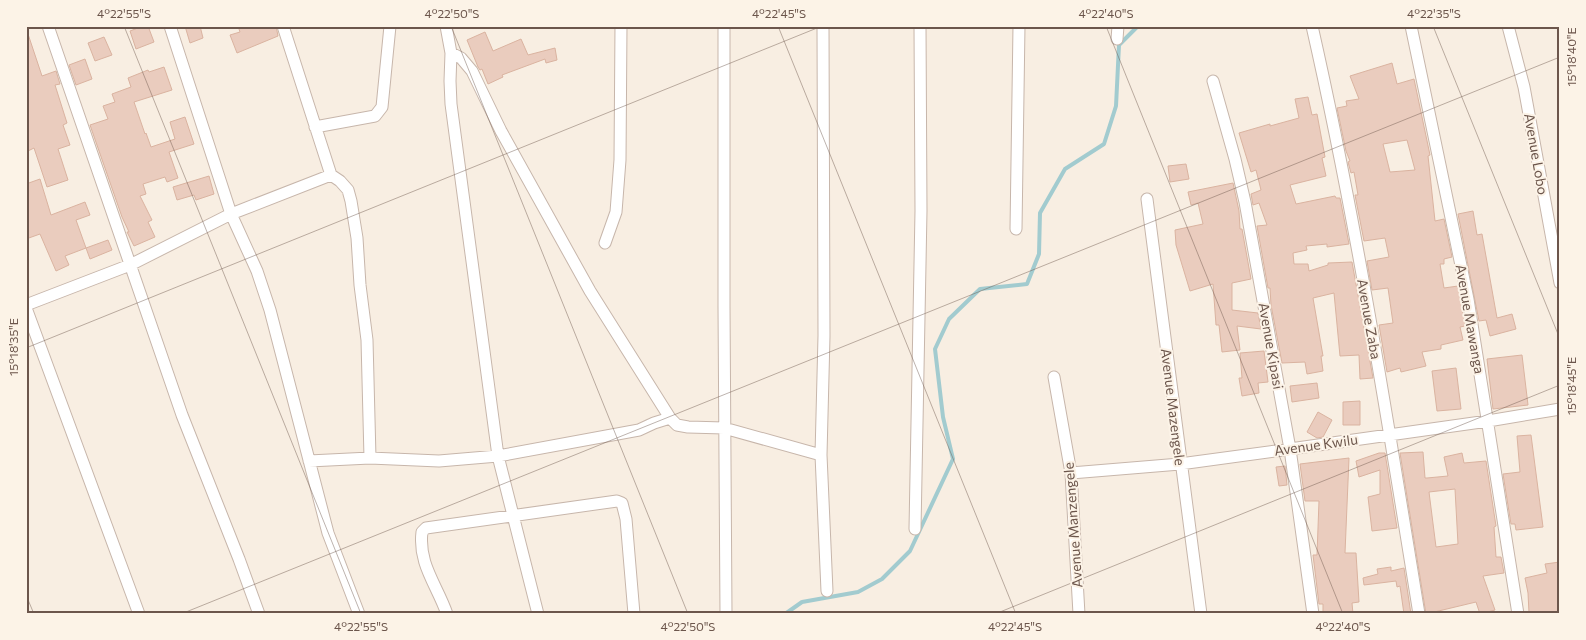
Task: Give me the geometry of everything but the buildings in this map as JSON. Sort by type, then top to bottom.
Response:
[{"type":"street","points":[[48,26],[182,415],[259,614]]},
{"type":"street","points":[[170,26],[231,214],[257,271],[270,310],[328,533],[359,614]]},
{"type":"street","points":[[283,26],[331,175],[348,190],[351,201],[357,238],[360,285],[367,340],[370,458]]},
{"type":"street","points":[[316,127],[375,116],[380,112],[390,26]]},
{"type":"street","points":[[446,26],[451,53],[451,104],[498,456],[538,614]]},
{"type":"street","points":[[605,242],[616,212],[620,160],[620,26]]},
{"type":"street","points":[[724,26],[726,614]]},
{"type":"street","points":[[823,26],[824,336],[821,455],[827,591]]},
{"type":"street","points":[[915,529],[921,211],[920,26]]},
{"type":"street","points":[[1016,229],[1019,26]]},
{"type":"street","points":[[1117,39],[1118,26]]},
{"type":"street","name":"Avenue Zaba","points":[[1312,26],[1328,94],[1390,435],[1419,614]]},
{"type":"street","name":"Avenue Mawanga","points":[[1411,26],[1468,299],[1518,614]]},
{"type":"street","name":"Avenue Lobo","points":[[1508,26],[1524,87],[1560,283]]},
{"type":"street","points":[[451,53],[461,58],[472,72],[502,131],[590,291],[670,418],[677,424],[688,428],[724,428],[821,455]]},
{"type":"street","name":"Avenue Kipasi","points":[[1213,81],[1246,202],[1290,450],[1312,614]]},
{"type":"street","points":[[139,614],[26,307],[130,265],[231,214],[331,175]]},
{"type":"street","name":"Avenue Mazengele","points":[[1147,199],[1201,614]]},
{"type":"street","name":"Avenue Manzengele","points":[[1054,377],[1071,473],[1079,614]]},
{"type":"street","name":"Avenue Kwilu","points":[[1071,473],[1180,464],[1290,450],[1560,409]]},
{"type":"street","points":[[309,461],[370,458],[439,461],[498,456],[640,430],[670,418]]},
{"type":"street","points":[[447,614],[427,573],[421,542],[422,532],[426,528],[617,501],[622,504],[626,518],[634,614]]},
{"type":"waterway","points":[[785,614],[802,602],[858,592],[882,579],[910,551],[953,459],[943,417],[935,349],[949,319],[980,289],[1027,284],[1039,254],[1040,213],[1065,169],[1104,144],[1116,106],[1119,45],[1138,26]]}]
